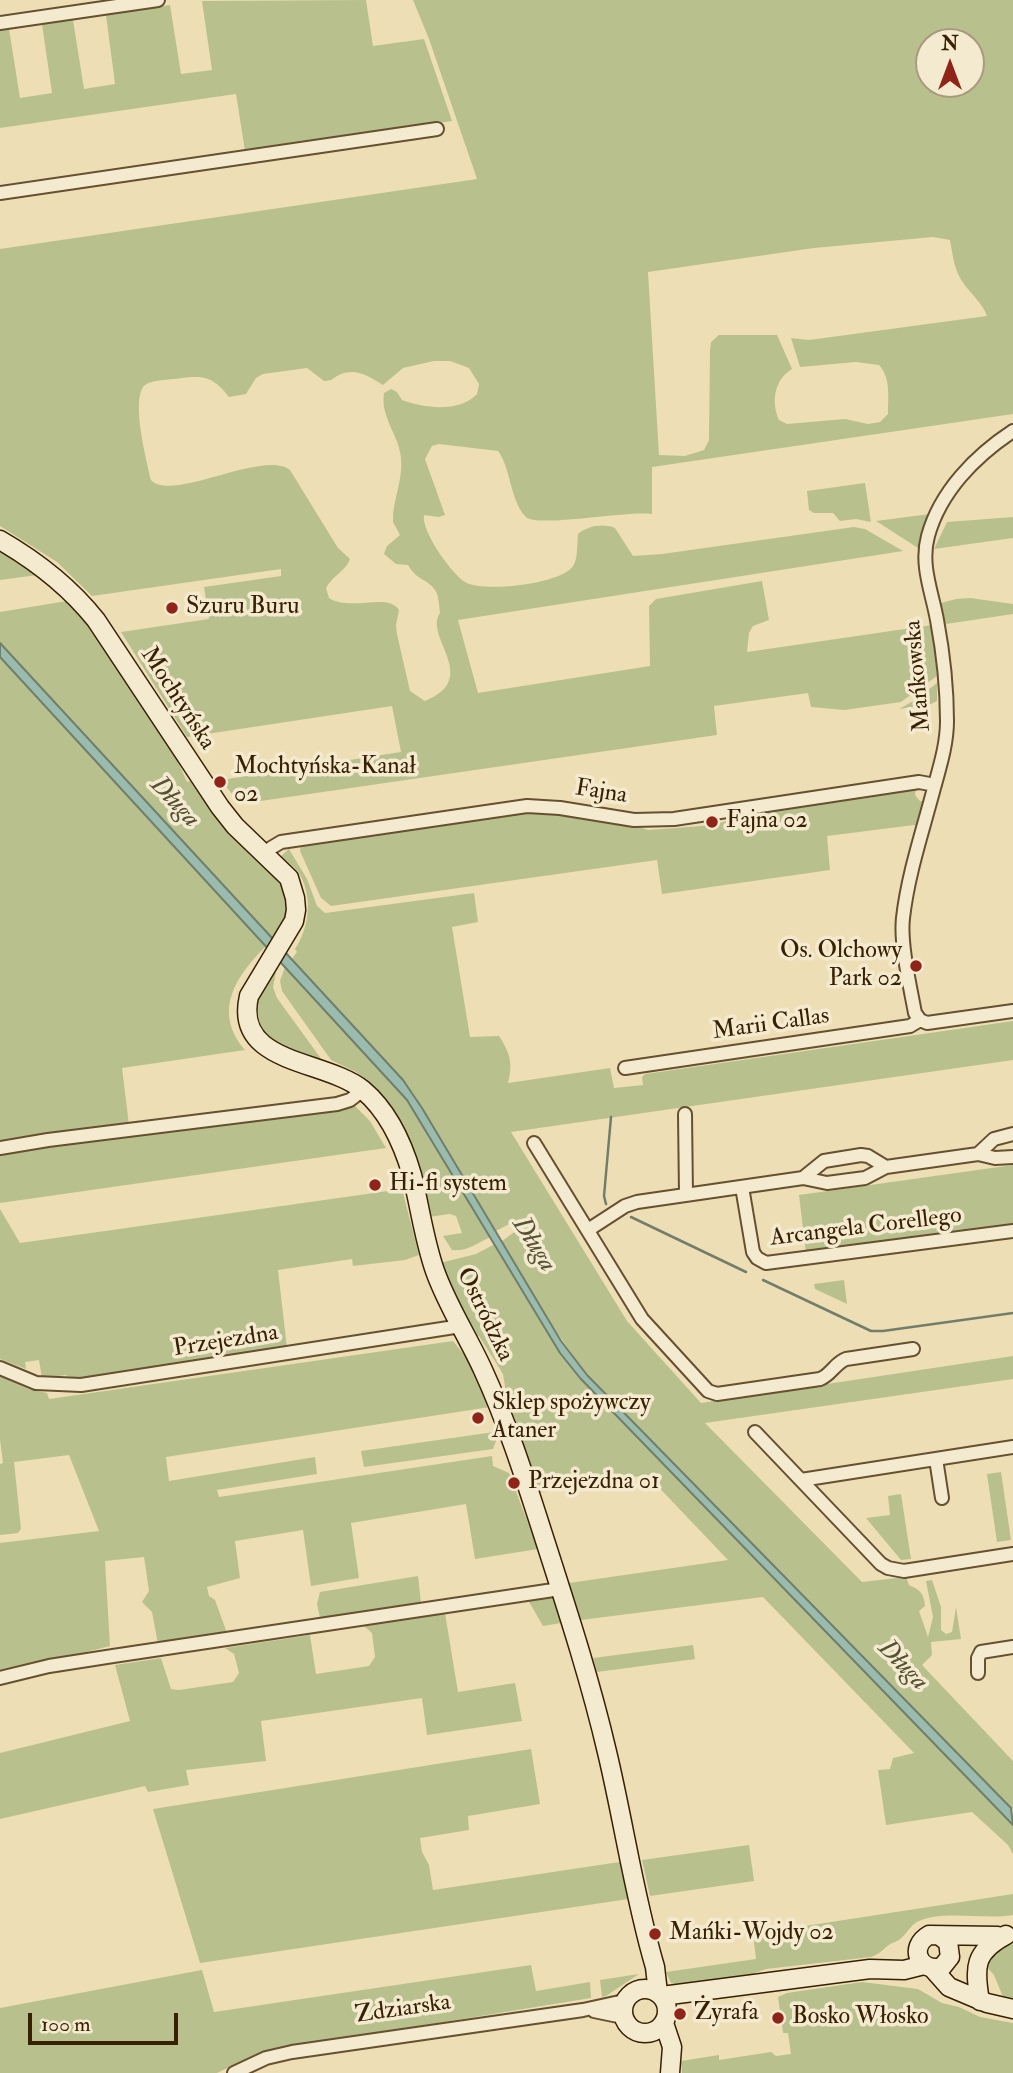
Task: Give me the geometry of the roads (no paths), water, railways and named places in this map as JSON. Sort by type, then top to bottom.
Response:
[{"type":"street","points":[[0,23],[158,0]]},
{"type":"street","points":[[0,193],[437,129]]},
{"type":"street","name":"Mańkowska","points":[[923,1021],[915,1013],[903,922],[945,745],[947,719],[937,622],[926,574],[926,541],[936,514],[964,473],[988,449],[1013,431]]},
{"type":"street","name":"Mochtyńska","points":[[0,540],[45,568],[82,603],[220,807],[289,878],[296,910],[294,921],[282,940]]},
{"type":"street","name":"Fajna","points":[[265,855],[281,842],[507,808],[545,806],[656,821],[919,782],[935,785]]},
{"type":"street","name":"Ostródzka","points":[[282,940],[249,996],[246,1005],[248,1023],[254,1037],[268,1049],[343,1078],[363,1090],[383,1112],[403,1151],[412,1176],[435,1270],[509,1432],[606,1744],[651,1954],[648,1974],[657,2007]]},
{"type":"street","name":"Marii Callas","points":[[625,1068],[910,1026],[923,1021],[1013,1011]]},
{"type":"street","points":[[0,1149],[72,1136],[337,1104],[350,1100],[363,1090]]},
{"type":"street","points":[[685,1114],[686,1195]]},
{"type":"street","points":[[978,1154],[994,1139],[1013,1134]]},
{"type":"street","points":[[534,1143],[642,1319],[708,1391],[717,1394],[820,1379],[846,1359],[914,1349]]},
{"type":"street","points":[[588,1230],[631,1203],[803,1178],[827,1184],[865,1178],[886,1167],[978,1154],[995,1158],[1013,1157]]},
{"type":"street","points":[[803,1178],[824,1161],[860,1155],[868,1156],[886,1167]]},
{"type":"street","name":"Arcangela Corellego","points":[[742,1187],[752,1252],[766,1263],[1013,1231]]},
{"type":"street","name":"Przejezdna","points":[[0,1367],[36,1383],[81,1385],[461,1326]]},
{"type":"street","points":[[755,1432],[881,1564],[888,1568],[904,1571],[1013,1553]]},
{"type":"street","points":[[801,1480],[1013,1447]]},
{"type":"street","points":[[936,1459],[942,1498]]},
{"type":"street","points":[[0,1678],[87,1660],[560,1589]]},
{"type":"street","points":[[978,1673],[978,1658],[981,1652],[1013,1647]]},
{"type":"street","points":[[870,1969],[901,1957],[918,1946],[924,1938],[1007,1934]]},
{"type":"street","points":[[904,1970],[939,1963],[969,1945],[1007,1934]]},
{"type":"street","points":[[977,1999],[976,1973],[980,1957],[992,1942],[1007,1934]]},
{"type":"street","points":[[940,1936],[948,1942],[939,1963],[945,1984]]},
{"type":"street","points":[[918,1946],[918,1957],[939,1963],[977,1999]]},
{"type":"street","points":[[657,2007],[630,1994],[624,2009],[628,2026],[635,2032],[657,2007],[709,1990],[870,1969],[904,1970],[925,1975],[977,1999],[1013,2009]]},
{"type":"street","points":[[657,2007],[660,2046],[670,2071]]},
{"type":"street","name":"Zdziarska","points":[[234,2073],[266,2058],[285,2053],[583,2010],[624,2009]]},
{"type":"waterway","points":[[606,1204],[604,1196],[611,1117]]},
{"type":"waterway","points":[[631,1217],[746,1272]]},
{"type":"waterway","points":[[763,1280],[871,1331],[1013,1313]]},
{"type":"place","name":"Szuru Buru","points":[[172,608]]},
{"type":"place","name":"Mochtyńska-Kanał 02","points":[[220,782]]},
{"type":"place","name":"Fajna 02","points":[[712,822]]},
{"type":"place","name":"Os. Olchowy Park 02","points":[[916,966]]},
{"type":"place","name":"Hi-fi system","points":[[375,1185]]},
{"type":"place","name":"Sklep spożywczy Ataner","points":[[478,1418]]},
{"type":"place","name":"Przejezdna 01","points":[[514,1483]]},
{"type":"place","name":"Mańki-Wojdy 02","points":[[655,1934]]},
{"type":"place","name":"Żyrafa","points":[[680,2014]]},
{"type":"place","name":"Bosko Włosko","points":[[778,2018]]},
{"type":"water label","name":"Długa","points":[[174,803]]},
{"type":"water label","name":"Długa","points":[[533,1245]]},
{"type":"water label","name":"Długa","points":[[902,1666]]}]
